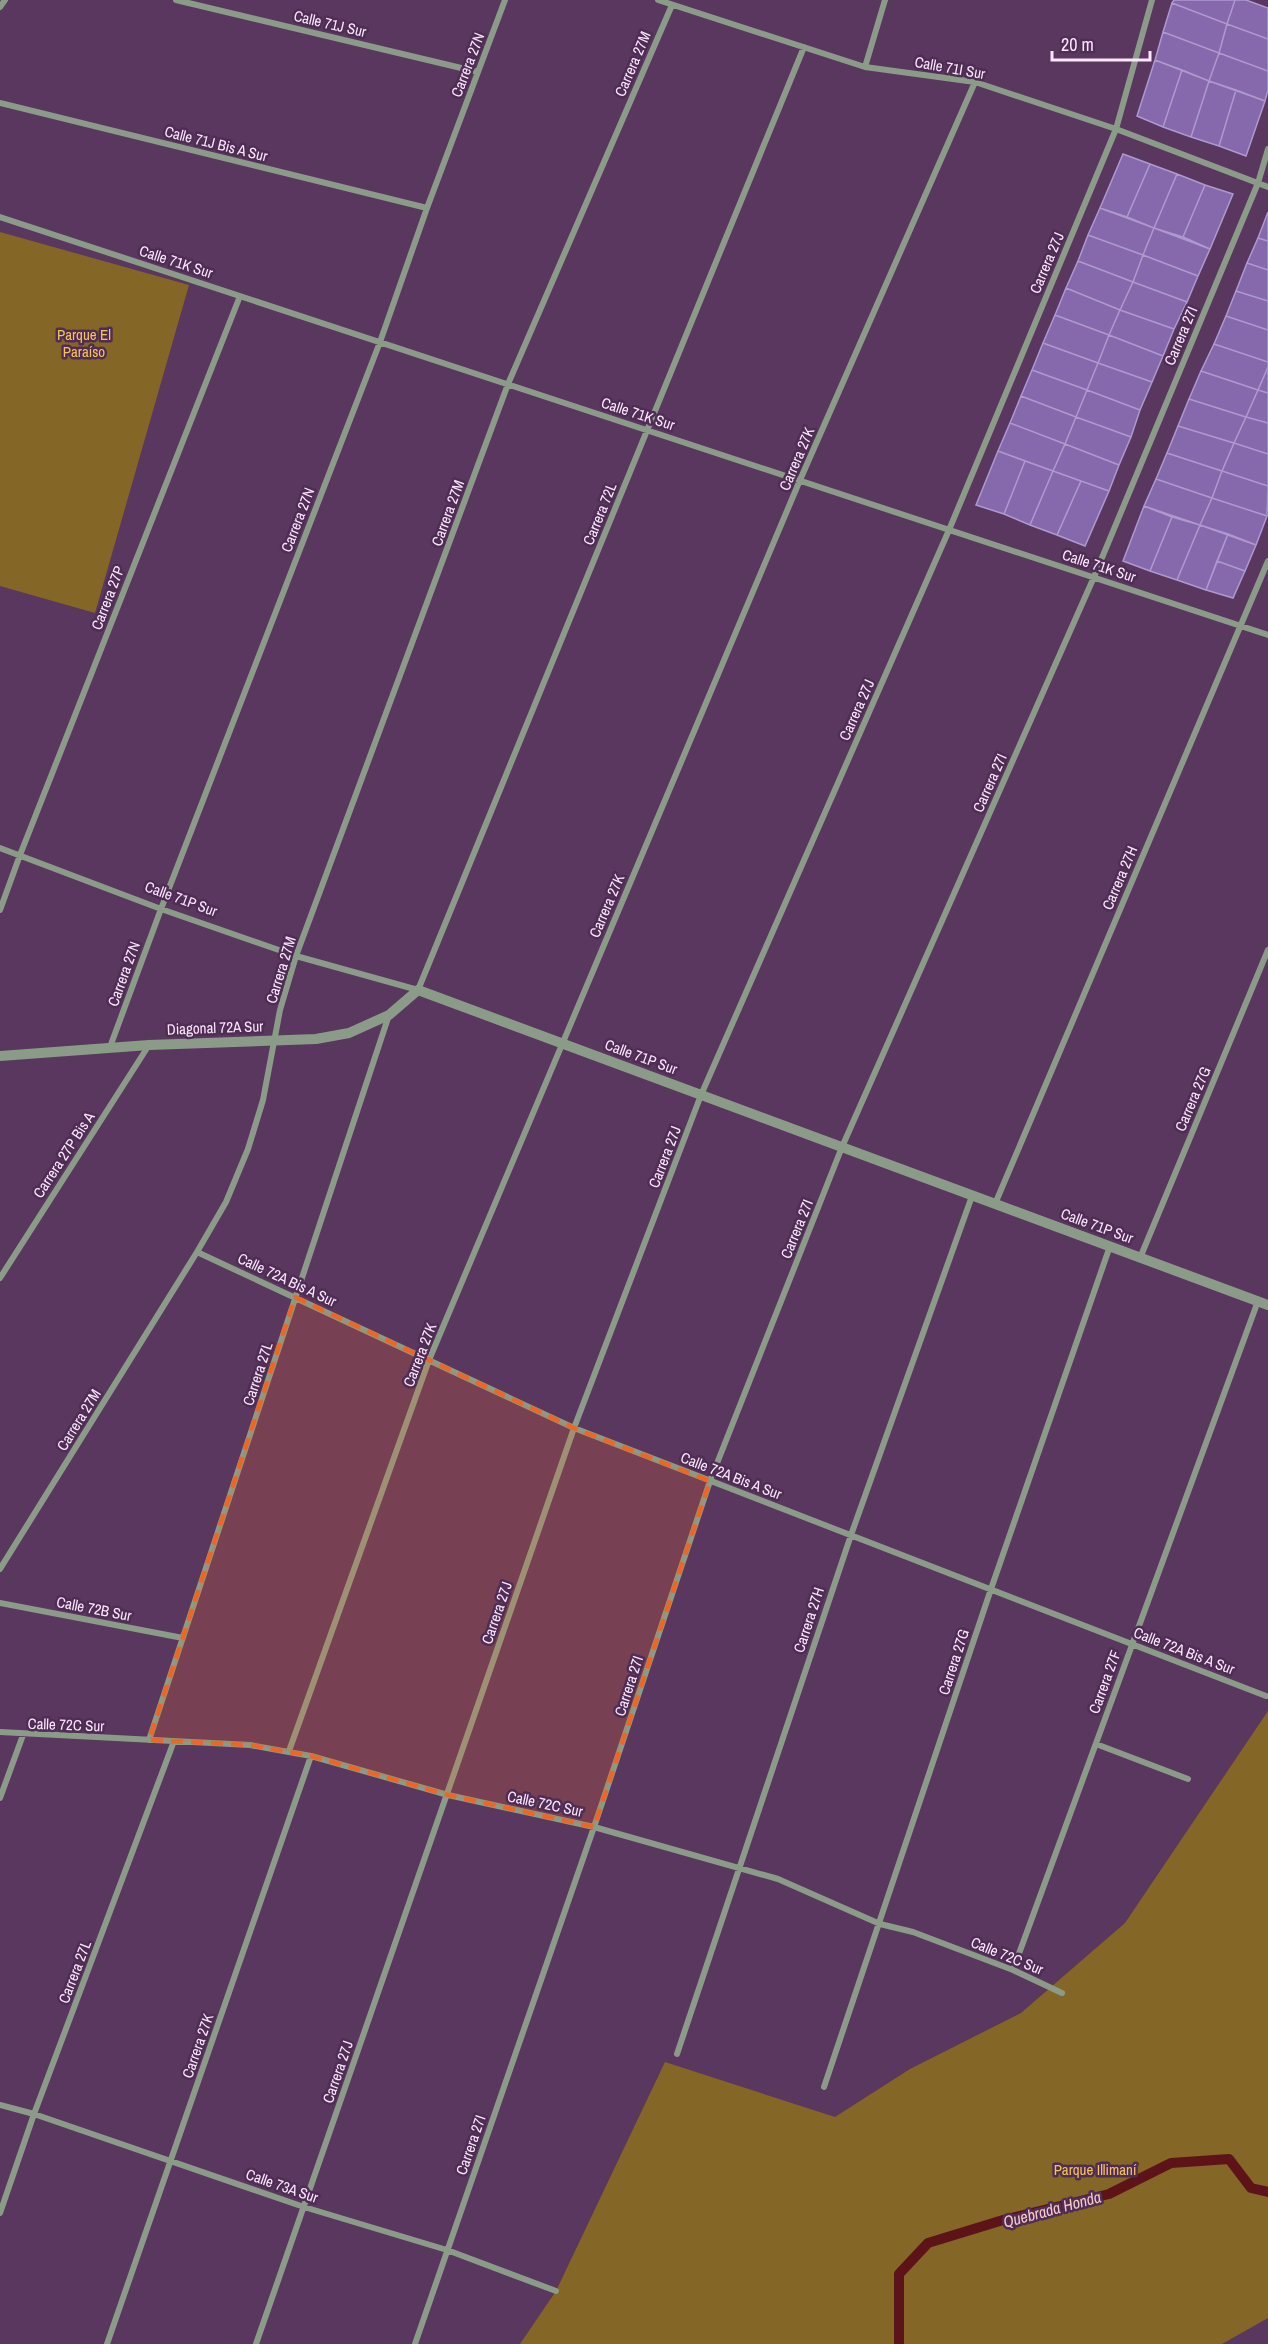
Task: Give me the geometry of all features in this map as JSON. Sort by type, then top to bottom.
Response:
[{"type":"street","points":[[0,7],[5,0]]},
{"type":"street","name":"Calle 71J Sur","points":[[176,0],[478,72]]},
{"type":"street","name":"Carrera 27N","points":[[110,1047],[380,342],[427,208],[505,0]]},
{"type":"street","name":"Calle 71I Sur","points":[[658,0],[865,67],[975,82],[1116,129],[1268,187]]},
{"type":"street","points":[[865,67],[885,0]]},
{"type":"street","name":"Carrera 27J","points":[[256,2344],[574,1428],[701,1095],[949,530],[1116,129],[1152,0]]},
{"type":"street","name":"Carrera 27M","points":[[0,1569],[226,1202],[248,1149],[263,1100],[276,1041],[280,1010],[296,956],[508,384],[672,4]]},
{"type":"street","name":"Carrera 72L","points":[[418,990],[804,47]]},
{"type":"street","name":"Carrera 27K","points":[[289,1751],[429,1360],[800,480],[975,82]]},
{"type":"street","name":"Calle 71J Bis A Sur","points":[[0,103],[427,208]]},
{"type":"street","name":"Carrera 27I","points":[[415,2344],[594,1827],[710,1481],[842,1148],[1094,577],[1258,183],[1268,149]]},
{"type":"street","name":"Calle 71K Sur","points":[[0,217],[1268,635]]},
{"type":"street","name":"Carrera 27P","points":[[0,910],[240,296]]},
{"type":"street","name":"Carrera 27H","points":[[995,1204],[1268,561]]},
{"type":"street","name":"Calle 71P Sur","points":[[0,848],[161,909],[296,956],[418,990],[1263,1303]]},
{"type":"street","name":"Carrera 27G","points":[[1140,1258],[1268,950]]},
{"type":"street","name":"Diagonal 72A Sur","points":[[0,1056],[149,1045],[316,1040],[349,1033],[389,1015],[418,990]]},
{"type":"street","name":"Carrera 27L","points":[[149,1740],[389,1015]]},
{"type":"street","name":"Carrera 27P Bis A","points":[[0,1278],[149,1045]]},
{"type":"street","name":"Carrera 27H","points":[[676,2054],[850,1535],[972,1196]]},
{"type":"street","name":"Carrera 27G","points":[[824,2087],[991,1589],[1110,1246]]},
{"type":"street","name":"Calle 72A Bis A Sur","points":[[197,1252],[574,1428],[1266,1696]]},
{"type":"street","name":"Carrera 27F","points":[[1013,1970],[1132,1644],[1263,1303]]},
{"type":"street","name":"Calle 72B Sur","points":[[0,1603],[183,1638]]},
{"type":"street","name":"Calle 72C Sur","points":[[0,1732],[23,1735],[250,1745],[311,1756],[448,1795],[594,1827],[778,1879],[880,1924],[913,1932],[1013,1970],[1062,1993]]},
{"type":"street","points":[[0,1798],[23,1735]]},
{"type":"street","name":"Carrera 27L","points":[[0,2213],[34,2114],[174,1740]]},
{"type":"street","points":[[1095,1744],[1188,1779]]},
{"type":"street","name":"Carrera 27K","points":[[106,2344],[311,1756]]},
{"type":"street","name":"Calle 73A Sur","points":[[0,2105],[34,2114],[304,2207],[447,2250],[556,2291]]},
{"type":"highlighted area","points":[[295,1297],[574,1428],[710,1481],[594,1827],[448,1795],[311,1756],[250,1745],[149,1740]]},
{"type":"green space","name":"Parque El Paraíso","points":[[0,232],[189,285],[95,613],[0,586]]},
{"type":"green space","name":"Parque Illimaní","points":[[1268,1711],[1268,2318],[1222,2344],[520,2344],[556,2291],[665,2062],[835,2117],[910,2069],[1021,2013],[1125,1923]]},
{"type":"building","points":[[1174,0],[1235,0],[1227,24],[1172,3]]},
{"type":"building","points":[[1235,0],[1246,0],[1268,8],[1268,39],[1227,24]]},
{"type":"building","points":[[1172,3],[1227,24],[1219,53],[1163,32]]},
{"type":"building","points":[[1227,24],[1268,39],[1268,71],[1219,53]]},
{"type":"building","points":[[1163,32],[1219,53],[1209,81],[1155,60]]},
{"type":"building","points":[[1219,53],[1268,71],[1268,90],[1265,101],[1209,81]]},
{"type":"building","points":[[1155,60],[1182,70],[1163,127],[1137,116]]},
{"type":"building","points":[[1182,70],[1209,81],[1191,137],[1163,127]]},
{"type":"building","points":[[1209,81],[1236,90],[1219,146],[1191,137]]},
{"type":"building","points":[[1236,90],[1265,101],[1246,156],[1219,146]]},
{"type":"building","points":[[1123,154],[1150,164],[1127,217],[1100,208]]},
{"type":"building","points":[[1150,164],[1177,174],[1154,228],[1127,217]]},
{"type":"building","points":[[1177,174],[1205,185],[1183,237],[1154,228]]},
{"type":"building","points":[[1205,185],[1233,194],[1210,249],[1183,237]]},
{"type":"building","points":[[1100,208],[1154,228],[1143,255],[1088,235]]},
{"type":"building","points":[[1268,212],[1268,241],[1258,238]]},
{"type":"building","points":[[1154,228],[1210,249],[1198,276],[1143,255]]},
{"type":"building","points":[[1088,235],[1143,255],[1133,282],[1078,261]]},
{"type":"building","points":[[1258,238],[1268,241],[1268,270],[1247,263]]},
{"type":"building","points":[[1143,255],[1198,276],[1187,302],[1133,282]]},
{"type":"building","points":[[1078,261],[1133,282],[1120,310],[1066,288]]},
{"type":"building","points":[[1247,263],[1268,270],[1268,301],[1236,291]]},
{"type":"building","points":[[1133,282],[1187,302],[1174,329],[1120,310]]},
{"type":"building","points":[[1066,288],[1120,310],[1109,335],[1055,315]]},
{"type":"building","points":[[1236,291],[1268,301],[1268,330],[1226,316]]},
{"type":"building","points":[[1120,310],[1174,329],[1163,356],[1109,335]]},
{"type":"building","points":[[1055,315],[1109,335],[1098,363],[1043,343]]},
{"type":"building","points":[[1226,316],[1268,330],[1268,362],[1214,344]]},
{"type":"building","points":[[1109,335],[1163,356],[1152,382],[1098,363]]},
{"type":"building","points":[[1043,343],[1098,363],[1087,390],[1032,370]]},
{"type":"building","points":[[1214,344],[1268,362],[1258,390],[1201,371]]},
{"type":"building","points":[[1098,363],[1152,382],[1140,410],[1087,390]]},
{"type":"building","points":[[1268,367],[1268,393],[1258,390]]},
{"type":"building","points":[[1032,370],[1087,390],[1076,417],[1021,396]]},
{"type":"building","points":[[1201,371],[1258,390],[1246,417],[1189,399]]},
{"type":"building","points":[[1087,390],[1140,410],[1131,437],[1076,417]]},
{"type":"building","points":[[1258,390],[1268,393],[1268,423],[1246,417]]},
{"type":"building","points":[[1021,396],[1076,417],[1065,444],[1010,423]]},
{"type":"building","points":[[1189,399],[1246,417],[1234,443],[1178,426]]},
{"type":"building","points":[[1076,417],[1131,437],[1119,465],[1065,444]]},
{"type":"building","points":[[1246,417],[1268,423],[1268,454],[1234,443]]},
{"type":"building","points":[[1010,423],[1065,444],[1053,471],[998,451]]},
{"type":"building","points":[[1178,426],[1234,443],[1222,471],[1167,453]]},
{"type":"building","points":[[1234,443],[1268,454],[1268,486],[1222,471]]},
{"type":"building","points":[[1065,444],[1119,465],[1109,491],[1053,471]]},
{"type":"building","points":[[998,451],[1025,461],[1004,514],[976,505]]},
{"type":"building","points":[[1167,453],[1222,471],[1212,498],[1156,479]]},
{"type":"building","points":[[1025,461],[1053,471],[1030,525],[1004,514]]},
{"type":"building","points":[[1053,471],[1081,481],[1057,535],[1030,525]]},
{"type":"building","points":[[1222,471],[1268,486],[1267,516],[1212,498]]},
{"type":"building","points":[[1156,479],[1212,498],[1200,525],[1144,506]]},
{"type":"building","points":[[1081,481],[1109,491],[1085,546],[1057,535]]},
{"type":"building","points":[[1212,498],[1267,516],[1256,545],[1200,525]]},
{"type":"building","points":[[1144,506],[1172,517],[1150,571],[1123,561]]},
{"type":"building","points":[[1172,517],[1200,525],[1177,580],[1150,571]]},
{"type":"building","points":[[1200,525],[1228,534],[1206,590],[1177,580]]},
{"type":"building","points":[[1228,534],[1256,545],[1245,571],[1217,561]]},
{"type":"building","points":[[1217,561],[1245,571],[1233,598],[1206,590]]},
{"type":"waterway","name":"Quebrada Honda","points":[[899,2344],[899,2274],[928,2243],[1003,2220],[1109,2194],[1171,2163],[1229,2159],[1251,2188],[1268,2192]]}]
